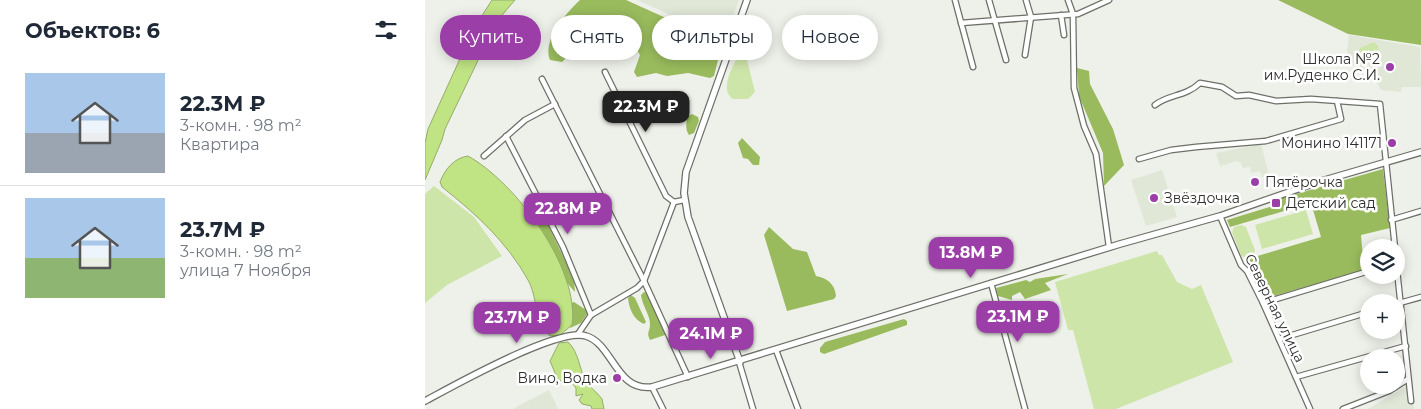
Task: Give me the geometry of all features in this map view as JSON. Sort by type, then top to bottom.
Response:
[{"type":"main road","points":[[739,362],[684,200],[686,172],[747,0]]},
{"type":"main road","points":[[425,401],[481,370],[545,344],[578,334],[592,338],[627,380],[639,387],[652,388],[1109,247],[1220,216],[1318,182],[1421,152]]},
{"type":"street","points":[[955,0],[973,67]]},
{"type":"street","points":[[989,0],[1006,60]]},
{"type":"street","points":[[1025,55],[1031,17],[1026,0]]},
{"type":"street","points":[[1068,0],[1073,14],[1075,88],[1084,126],[1096,154],[1109,247]]},
{"type":"street","points":[[961,23],[1073,14],[1109,0]]},
{"type":"street","points":[[1061,15],[1064,36]]},
{"type":"street","points":[[605,72],[669,199],[674,202],[684,200]]},
{"type":"street","points":[[542,79],[644,281],[689,377]]},
{"type":"street","points":[[1155,105],[1160,100],[1190,92],[1200,83],[1222,87],[1236,96],[1249,95],[1275,101],[1311,99],[1380,104],[1394,239]]},
{"type":"street","points":[[1139,159],[1171,150],[1265,141],[1341,119],[1337,102]]},
{"type":"street","points":[[484,156],[525,120],[555,104]]},
{"type":"street","points":[[506,136],[563,247],[591,314]]},
{"type":"street","points":[[578,334],[591,314],[637,288],[644,281],[674,202]]},
{"type":"street","points":[[1391,220],[1421,211]]},
{"type":"street","name":"Северная улица","points":[[1220,216],[1241,265],[1247,271],[1263,303],[1310,409]]},
{"type":"street","points":[[1263,303],[1360,274]]},
{"type":"street","points":[[991,283],[1025,409]]},
{"type":"street","points":[[1405,301],[1421,297]]},
{"type":"street","points":[[1279,339],[1360,315]]},
{"type":"street","points":[[1404,339],[1411,401]]},
{"type":"street","points":[[1296,377],[1405,346]]},
{"type":"street","points":[[776,350],[798,409]]},
{"type":"street","points":[[739,362],[753,409]]},
{"type":"street","points":[[1343,409],[1389,391],[1408,379]]},
{"type":"street","points":[[652,388],[663,409]]},
{"type":"shaded area","points":[[492,0],[515,0],[502,15],[482,15]]},
{"type":"shaded area","points":[[580,0],[626,0],[659,15],[652,15],[652,60],[718,60],[714,76],[710,78],[688,73],[667,76],[656,73],[637,77],[634,72],[638,60],[642,60],[642,15],[565,15]]},
{"type":"shaded area","points":[[637,0],[739,0],[733,15],[670,15]]},
{"type":"shaded area","points":[[1278,0],[1421,0],[1421,45],[1348,34]]},
{"type":"shaded area","name":"Школа №2 им.Руденко С.И.","points":[[1349,35],[1420,47],[1421,87],[1402,87],[1401,92],[1381,90],[1371,72],[1346,63]]},
{"type":"shaded area","points":[[551,39],[551,60],[564,60],[562,62],[550,60],[549,44]]},
{"type":"shaded area","points":[[1374,42],[1378,46],[1378,50],[1364,58],[1361,57],[1358,53],[1360,48]]},
{"type":"shaded area","points":[[459,60],[478,60],[445,129],[425,180],[425,143],[428,129]]},
{"type":"shaded area","points":[[736,60],[747,60],[755,92],[748,99],[733,99],[729,95],[727,85]]},
{"type":"shaded area","points":[[1077,68],[1089,71],[1090,84],[1113,129],[1124,165],[1104,186],[1103,153],[1079,96]]},
{"type":"shaded area","points":[[692,114],[698,117],[699,121],[694,133],[689,135],[686,123],[688,116]]},
{"type":"shaded area","points":[[742,138],[760,157],[759,165],[753,165],[748,159],[743,158],[738,143]]},
{"type":"shaded area","points":[[1261,144],[1269,175],[1262,177],[1260,171],[1251,173],[1250,167],[1243,168],[1241,163],[1237,161],[1220,166],[1216,153]]},
{"type":"shaded area","points":[[468,156],[486,168],[524,206],[541,229],[555,253],[566,278],[572,302],[572,325],[560,335],[550,336],[545,330],[541,323],[528,280],[510,253],[478,218],[442,187],[440,182],[447,169],[458,159]]},
{"type":"shaded area","points":[[1383,169],[1390,228],[1361,235],[1360,271],[1263,299],[1244,260],[1321,237],[1311,203],[1230,227],[1227,220],[1279,204],[1282,198]]},
{"type":"shaded area","name":"Звёздочка","points":[[1162,170],[1177,217],[1146,226],[1131,180]]},
{"type":"shaded area","points":[[434,186],[474,217],[502,256],[447,285],[425,303],[425,194]]},
{"type":"shaded area","points":[[523,202],[534,202],[540,208],[574,279],[575,292],[567,283],[548,241]]},
{"type":"shaded area","points":[[1306,210],[1313,234],[1262,249],[1255,225]]},
{"type":"shaded area","points":[[1241,225],[1246,227],[1255,250],[1254,255],[1246,258],[1241,256],[1232,232],[1234,227]]},
{"type":"shaded area","points":[[769,227],[793,249],[807,252],[816,276],[827,280],[834,288],[836,296],[834,299],[787,311],[764,235]]},
{"type":"shaded area","points":[[1157,251],[1159,255],[1162,255],[1177,282],[1192,289],[1201,285],[1233,362],[1116,409],[1094,409],[1073,330],[1068,330],[1055,282]]},
{"type":"shaded area","points":[[1068,274],[1045,283],[1051,290],[1025,299],[1020,292],[1012,296],[1012,300],[998,296],[996,288],[1026,280],[1030,282],[1035,279]]},
{"type":"shaded area","points":[[644,292],[647,293],[665,332],[665,335],[650,340],[648,334],[650,321],[641,295]]},
{"type":"shaded area","points":[[631,295],[635,298],[646,322],[644,324],[637,320],[631,310],[628,298]]},
{"type":"shaded area","points":[[574,302],[586,310],[587,314],[581,323],[570,328],[573,318],[571,303]]},
{"type":"shaded area","points":[[904,319],[907,321],[907,325],[824,354],[820,352],[820,348],[825,342]]},
{"type":"shaded area","points":[[568,342],[577,356],[586,381],[602,399],[604,409],[592,409],[591,406],[582,404],[579,400],[583,394],[576,396],[576,388],[573,384],[558,380],[550,361],[559,343]]},
{"type":"shaded area","points":[[1407,386],[1409,401],[1413,401],[1414,409],[1368,409],[1393,394],[1405,394],[1405,387]]},
{"type":"shaded area","points":[[549,390],[558,409],[514,409],[518,406]]},
{"type":"place","name":"Школа №2 им.Руденко С.И.","points":[[1390,67]]},
{"type":"place","name":"Монино 141171","points":[[1392,143]]},
{"type":"place","name":"Пятёрочка","points":[[1255,182]]},
{"type":"place","name":"Звёздочка","points":[[1154,198]]},
{"type":"place","name":"Детский сад","points":[[1276,203]]},
{"type":"place","name":"Вино, Водка","points":[[617,378]]}]
